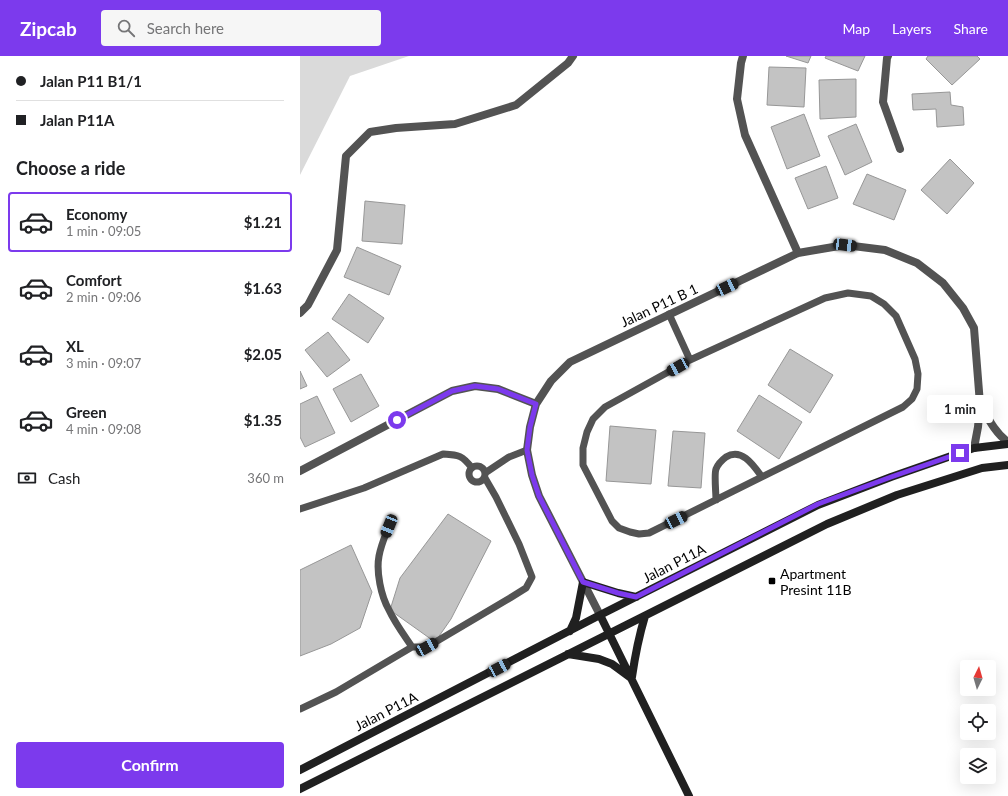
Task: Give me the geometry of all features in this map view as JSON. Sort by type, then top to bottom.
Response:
[{"type":"street","points":[[300,313],[308,305],[337,250],[346,156],[370,132],[396,128],[455,124],[516,106],[568,63],[573,56]]},
{"type":"street","points":[[743,56],[736,99],[745,135],[798,253]]},
{"type":"street","points":[[888,56],[883,102],[900,149]]},
{"type":"street","name":"Jalan P11 B 1","points":[[600,615],[539,496],[532,475],[527,450],[530,427],[536,404],[551,381],[570,362],[798,253],[845,245],[885,250],[917,263],[943,283],[963,308],[974,328],[980,404],[974,448]]},
{"type":"street","points":[[300,471],[452,391],[475,386],[498,389],[536,404]]},
{"type":"street","name":"Jalan P11 B 1","points":[[980,404],[992,425],[1008,443]]},
{"type":"street","name":"Jalan P11A","points":[[300,770],[818,504],[974,448],[1008,443]]},
{"type":"street","points":[[300,789],[827,524],[897,495],[982,468],[1008,465]]},
{"type":"street","points":[[570,631],[576,618],[583,582],[636,597]]},
{"type":"street","points":[[600,615],[689,796]]},
{"type":"street","points":[[632,678],[635,652],[645,616]]},
{"type":"street","points":[[568,654],[599,659],[612,664],[632,678]]},
{"type":"lane","points":[[848,293],[871,296],[884,304],[896,316],[915,359],[918,374],[917,389],[912,399],[903,407],[649,533],[639,534],[619,528],[612,521],[583,465],[582,448],[586,432],[593,419],[605,406],[690,360],[825,298],[848,293]]},
{"type":"lane","points":[[669,314],[690,360]]},
{"type":"lane","points":[[300,709],[336,692],[412,647],[427,647],[526,588],[532,577],[519,544],[485,475],[483,468],[477,466],[472,468],[469,473],[470,478],[475,482],[480,482],[485,475],[509,457],[527,450]]},
{"type":"lane","points":[[300,509],[364,488],[443,454],[455,455],[464,458],[472,468]]},
{"type":"lane","points":[[716,500],[715,470],[721,460],[730,455],[740,455],[752,462],[762,477]]},
{"type":"lane","points":[[389,526],[379,556],[378,571],[380,586],[388,610],[412,647]]},
{"type":"shaded area","points":[[300,56],[409,56],[350,76],[300,175]]},
{"type":"building","points":[[786,56],[811,56],[808,63]]},
{"type":"building","points":[[826,56],[865,56],[858,71],[825,58]]},
{"type":"building","points":[[928,56],[977,56],[980,59],[952,85],[926,59]]},
{"type":"building","points":[[769,67],[806,68],[804,107],[767,105]]},
{"type":"building","points":[[856,79],[856,117],[820,119],[819,80]]},
{"type":"building","points":[[950,92],[951,105],[963,107],[964,125],[937,127],[936,109],[913,110],[912,94]]},
{"type":"building","points":[[804,114],[820,156],[787,169],[771,127]]},
{"type":"building","points":[[856,124],[872,162],[845,175],[828,136]]},
{"type":"building","points":[[950,159],[974,183],[947,214],[921,190]]},
{"type":"building","points":[[826,166],[838,198],[808,209],[795,178]]},
{"type":"building","points":[[867,174],[906,190],[894,220],[853,204]]},
{"type":"building","points":[[365,201],[405,205],[402,244],[362,241]]},
{"type":"building","points":[[357,247],[401,266],[389,295],[344,277]]},
{"type":"building","points":[[349,294],[384,318],[368,343],[332,319]]},
{"type":"building","points":[[328,332],[350,360],[327,377],[305,350]]},
{"type":"building","points":[[790,349],[833,375],[810,413],[768,385]]},
{"type":"building","points":[[300,371],[307,386],[300,389]]},
{"type":"building","points":[[361,374],[379,406],[351,422],[333,389]]},
{"type":"building","points":[[759,395],[802,422],[779,459],[737,431]]},
{"type":"building","points":[[317,396],[335,433],[305,447],[300,437],[300,404]]},
{"type":"building","points":[[610,426],[656,430],[651,484],[606,481]]},
{"type":"building","points":[[673,431],[705,433],[701,488],[668,486]]},
{"type":"building","points":[[448,514],[491,541],[451,619],[435,642],[390,610],[400,578]]},
{"type":"building","points":[[351,545],[372,592],[360,628],[331,644],[300,656],[300,570]]},
{"type":"place","name":"Apartment Presint 11B","points":[[772,581]]},
{"type":"route","points":[[397,420],[452,391],[475,386],[498,389],[536,404],[530,427],[527,450],[532,475],[539,496],[583,582],[636,597],[818,504],[960,453]]}]
